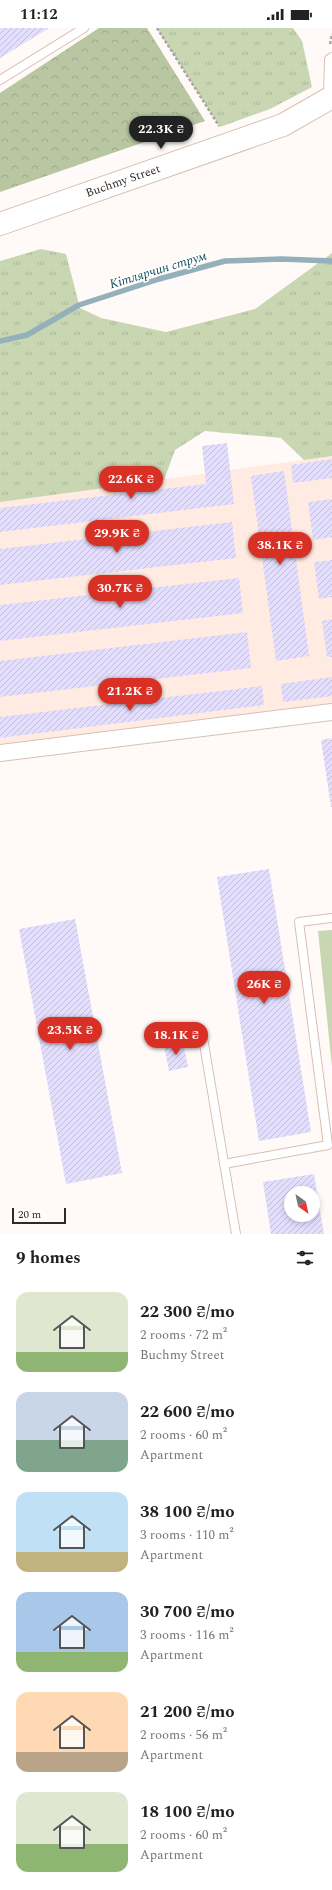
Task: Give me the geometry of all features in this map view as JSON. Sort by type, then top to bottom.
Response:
[{"type":"street","name":"Buchmy Street","points":[[0,224],[282,125],[330,98]]},
{"type":"street","points":[[0,753],[332,712]]},
{"type":"lane","points":[[0,80],[84,28]]},
{"type":"lane","points":[[330,98],[329,59],[332,57]]},
{"type":"lane","points":[[224,1164],[328,1145],[299,922],[332,918]]},
{"type":"lane","points":[[202,1032],[236,1234]]},
{"type":"path","points":[[157,28],[220,127]]},
{"type":"shaded area","points":[[332,456],[332,710],[0,756],[0,502]]},
{"type":"green space","points":[[99,28],[147,28],[205,121],[0,192],[0,93]]},
{"type":"green space","points":[[157,28],[293,28],[302,41],[312,87],[270,109],[220,127]]},
{"type":"green space","points":[[41,249],[66,254],[80,308],[101,318],[166,332],[255,309],[332,253],[332,456],[304,460],[281,438],[205,431],[175,450],[164,480],[0,502],[0,261]]},
{"type":"green space","points":[[332,930],[332,1067],[318,931]]},
{"type":"building","points":[[0,28],[49,28],[0,58]]},
{"type":"building","points":[[227,443],[234,504],[0,532],[0,508],[206,484],[202,446]]},
{"type":"building","points":[[332,459],[332,478],[293,483],[291,465]]},
{"type":"building","points":[[284,471],[309,656],[276,661],[251,476]]},
{"type":"building","points":[[332,499],[332,537],[313,540],[308,502]]},
{"type":"building","points":[[232,522],[236,558],[0,585],[0,549]]},
{"type":"building","points":[[332,560],[332,597],[319,599],[314,562]]},
{"type":"building","points":[[239,578],[243,613],[0,641],[0,605]]},
{"type":"building","points":[[332,619],[332,657],[327,657],[322,621]]},
{"type":"building","points":[[247,632],[251,668],[0,697],[0,661]]},
{"type":"building","points":[[332,677],[332,696],[283,702],[281,684]]},
{"type":"building","points":[[262,686],[264,705],[0,738],[0,717]]},
{"type":"building","points":[[332,738],[332,807],[331,807],[321,740]]},
{"type":"building","points":[[269,869],[311,1132],[259,1141],[217,877]]},
{"type":"building","points":[[75,919],[122,1173],[66,1184],[19,929]]},
{"type":"building","points":[[183,1042],[188,1067],[169,1071],[164,1045]]},
{"type":"building","points":[[314,1174],[316,1186],[284,1186],[284,1222],[320,1222],[320,1210],[324,1234],[271,1234],[263,1182]]},
{"type":"waterway","name":"Кітлярчин струм","points":[[0,341],[27,335],[79,305],[159,279],[225,261],[281,259],[332,261]]}]
